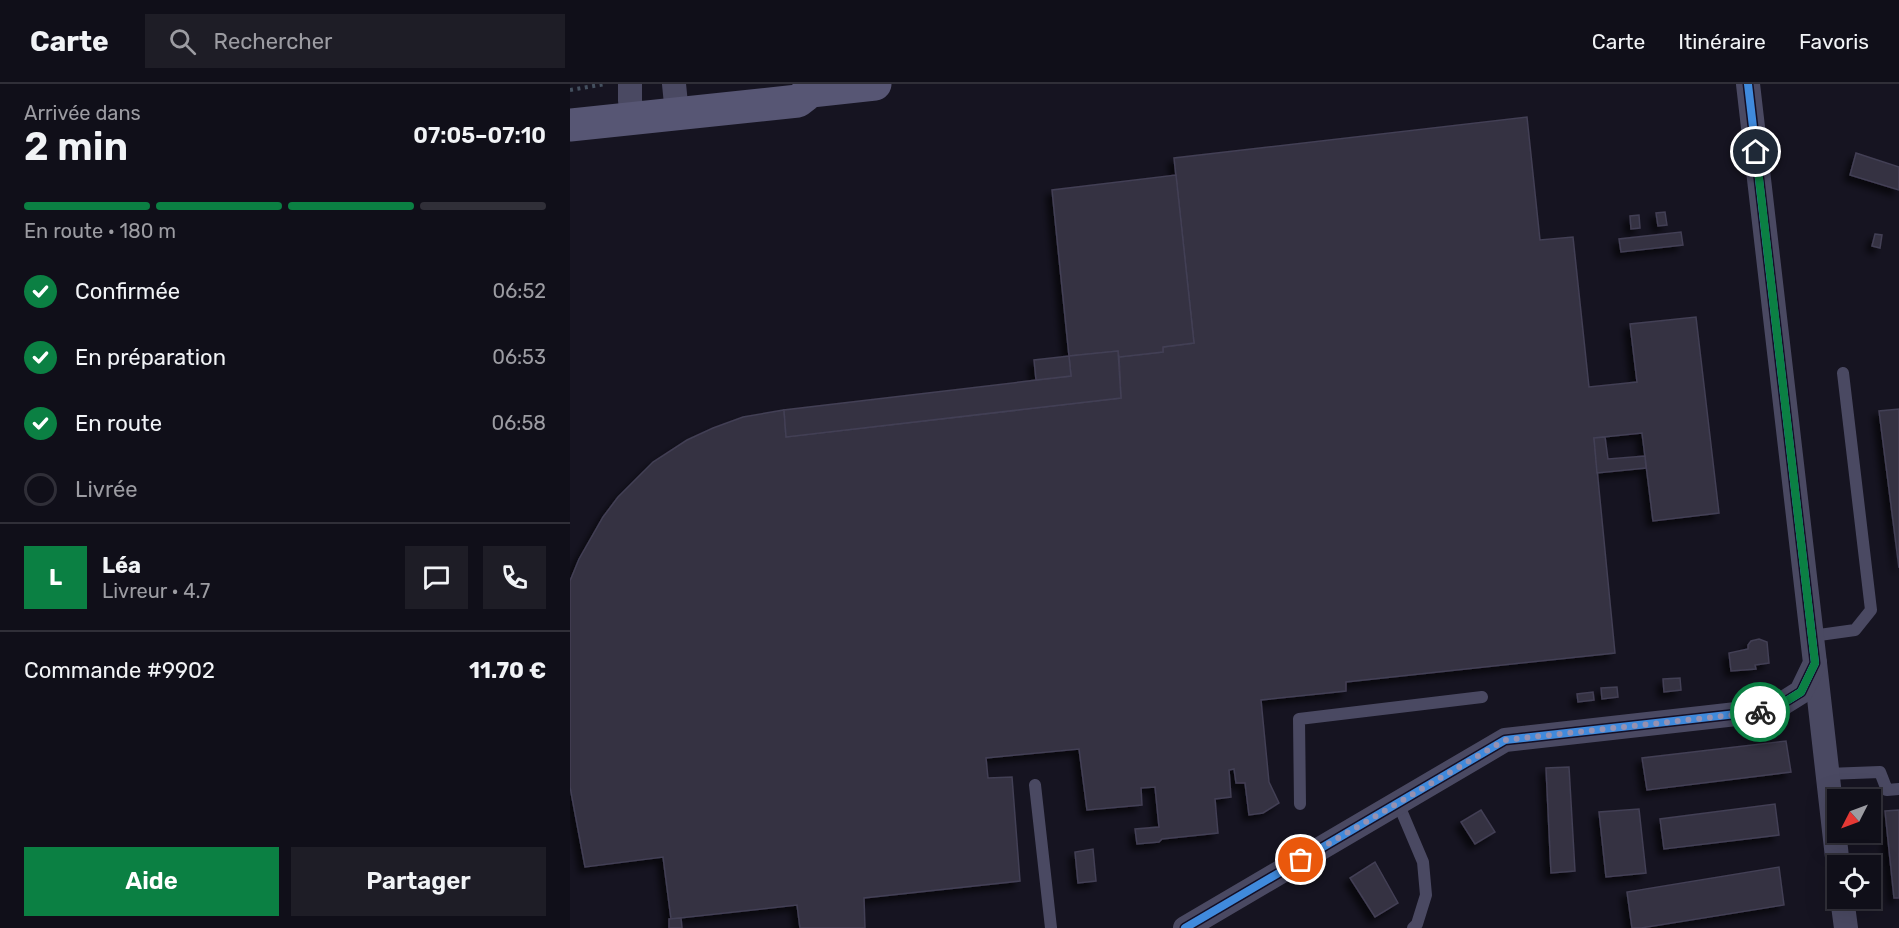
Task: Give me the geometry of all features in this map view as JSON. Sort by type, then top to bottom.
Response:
[{"type":"main road","points":[[675,97],[760,84]]},
{"type":"main road","points":[[570,107],[625,97],[798,101],[803,88],[875,84]]},
{"type":"main road","points":[[570,125],[625,97]]},
{"type":"street","points":[[1748,84],[1837,855]]},
{"type":"street","points":[[1185,928],[1505,740],[1772,710],[1801,692],[1815,663]]},
{"type":"street","points":[[1843,909],[1846,928]]},
{"type":"lane","points":[[1812,636],[1855,630],[1871,610],[1843,373]]},
{"type":"lane","points":[[1300,804],[1299,719],[1482,697]]},
{"type":"lane","points":[[1827,774],[1880,772],[1887,790],[1899,789]]},
{"type":"lane","points":[[1035,785],[1051,928]]},
{"type":"lane","points":[[1398,802],[1423,862],[1426,895],[1417,924],[1413,928]]},
{"type":"path","points":[[570,90],[625,97]]},
{"type":"building","points":[[1527,117],[1540,240],[1573,237],[1589,387],[1637,382],[1630,324],[1696,317],[1719,513],[1653,521],[1642,433],[1594,438],[1615,653],[1346,682],[1346,691],[1261,700],[1269,782],[1279,803],[1263,813],[1249,815],[1245,783],[1236,783],[1234,769],[1229,770],[1231,797],[1215,799],[1218,833],[1137,844],[1135,829],[1159,827],[1155,787],[1141,788],[1142,805],[1087,810],[1079,749],[986,758],[988,778],[1012,777],[1020,881],[864,898],[865,928],[800,928],[797,905],[671,919],[663,857],[585,867],[570,787],[570,581],[579,559],[603,517],[618,497],[653,462],[687,440],[713,428],[743,417],[784,410],[786,437],[1121,398],[1119,357],[1163,352],[1163,347],[1194,343],[1174,158]]},
{"type":"building","points":[[1856,153],[1899,167],[1899,190],[1850,175]]},
{"type":"building","points":[[1176,175],[1194,343],[1163,347],[1163,352],[1119,357],[1118,351],[1069,356],[1052,190]]},
{"type":"building","points":[[1665,212],[1667,225],[1658,226],[1656,213]]},
{"type":"building","points":[[1639,215],[1640,228],[1631,229],[1630,216]]},
{"type":"building","points":[[1681,232],[1683,245],[1621,252],[1619,239]]},
{"type":"building","points":[[1875,234],[1882,235],[1880,248],[1872,246]]},
{"type":"building","points":[[1118,351],[1121,398],[786,437],[784,410],[1071,376],[1069,356]]},
{"type":"building","points":[[1069,356],[1071,376],[1036,380],[1034,360]]},
{"type":"building","points":[[1899,409],[1899,568],[1879,411]]},
{"type":"building","points":[[1605,437],[1608,459],[1645,456],[1646,468],[1597,473],[1594,438]]},
{"type":"building","points":[[1759,639],[1767,642],[1769,663],[1755,665],[1756,669],[1731,671],[1729,653],[1748,649],[1751,641]]},
{"type":"building","points":[[1680,678],[1681,690],[1664,692],[1663,679]]},
{"type":"building","points":[[1617,687],[1618,697],[1602,699],[1601,688]]},
{"type":"building","points":[[1593,692],[1594,700],[1578,702],[1577,694]]},
{"type":"building","points":[[1786,741],[1791,772],[1647,790],[1642,758]]},
{"type":"building","points":[[1569,767],[1575,871],[1551,873],[1546,768]]},
{"type":"building","points":[[1775,804],[1779,835],[1664,849],[1660,819]]},
{"type":"building","points":[[1639,809],[1646,873],[1606,877],[1599,812]]},
{"type":"building","points":[[1481,810],[1495,832],[1475,844],[1461,822]]},
{"type":"building","points":[[1899,810],[1899,898],[1894,898],[1885,811]]},
{"type":"building","points":[[1093,849],[1096,881],[1078,883],[1075,852]]},
{"type":"building","points":[[1375,862],[1398,903],[1375,917],[1350,878]]},
{"type":"building","points":[[1779,867],[1784,905],[1632,928],[1627,892]]},
{"type":"building","points":[[681,918],[682,928],[669,928],[669,919]]},
{"type":"cycle path","points":[[1185,928],[1505,740],[1772,710],[1801,692],[1815,663],[1748,84]]},
{"type":"way so far","points":[[1301,860],[1505,740],[1760,712]]},
{"type":"route","points":[[1756,152],[1815,663],[1801,692],[1772,710],[1760,712]]}]
